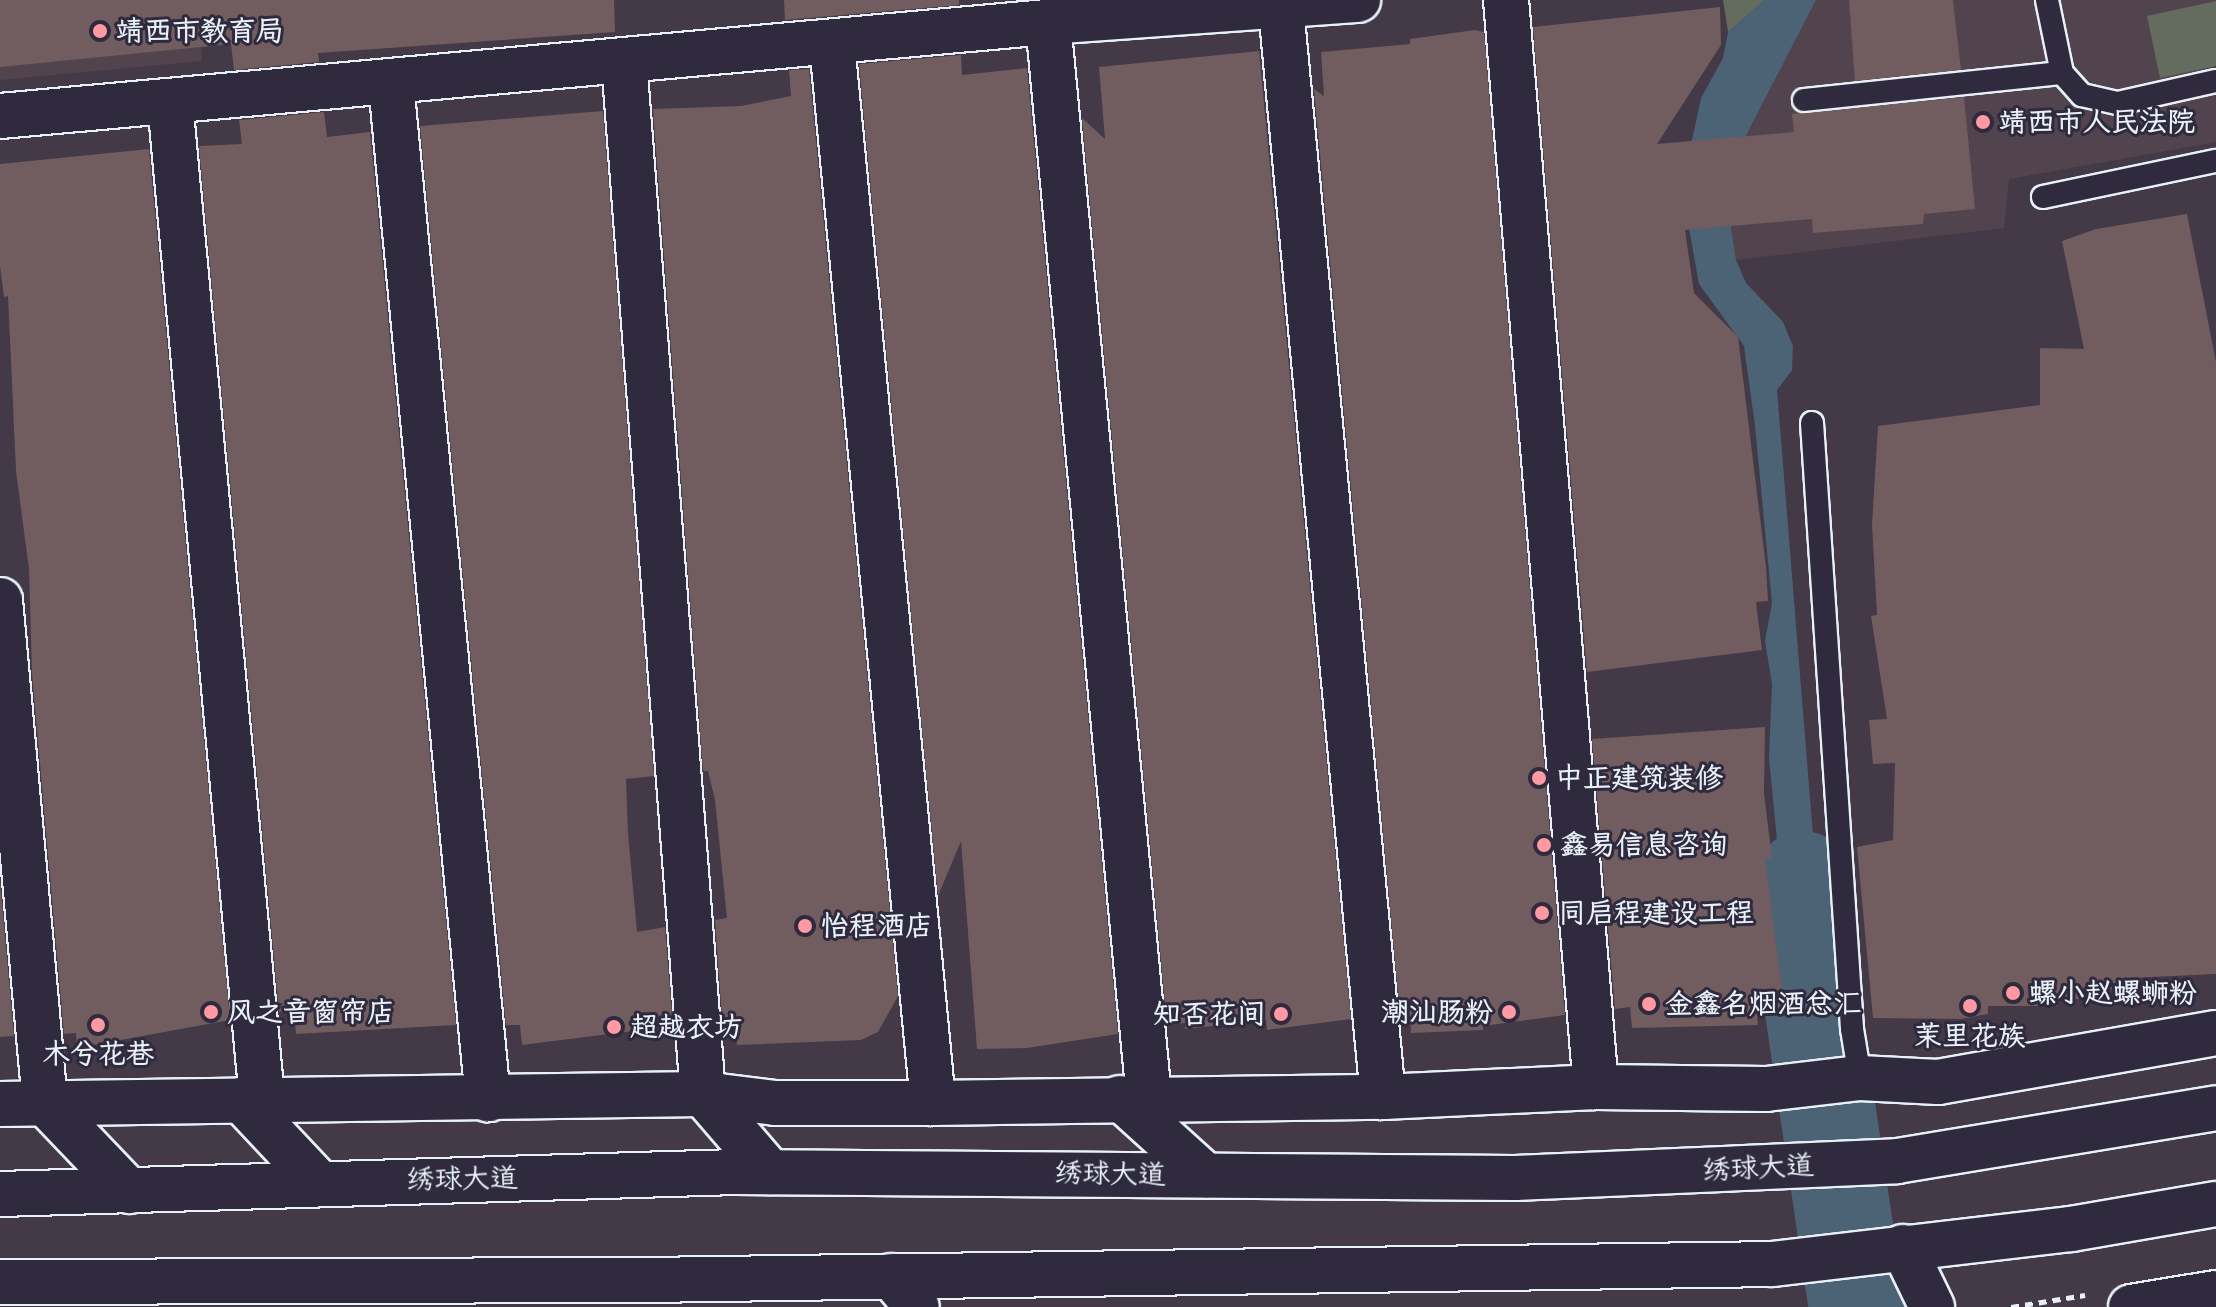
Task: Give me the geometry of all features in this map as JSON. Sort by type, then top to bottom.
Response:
[{"type":"street","points":[[0,116],[391,84],[1048,22],[1281,8],[1358,0]]},
{"type":"street","points":[[1506,0],[1596,1087]]},
{"type":"street","points":[[1281,8],[1383,1097]]},
{"type":"street","points":[[1048,22],[1135,1098],[1205,1175]]},
{"type":"street","points":[[832,44],[933,1103]]},
{"type":"street","points":[[624,61],[703,1094],[770,1172]]},
{"type":"street","points":[[391,84],[488,1099]]},
{"type":"street","points":[[170,102],[252,1100],[319,1183]]},
{"type":"street","points":[[0,600],[45,1103],[129,1191]]},
{"type":"street","points":[[0,1104],[703,1094],[775,1103],[933,1103],[1383,1097],[1596,1087],[1766,1089],[1860,1078],[1938,1082],[2216,1033]]},
{"type":"street","name":"绣球大道","points":[[0,1194],[770,1172],[1515,1178],[1775,1168],[1897,1161],[2216,1108]]},
{"type":"street","points":[[0,1282],[56,1294],[904,1292],[1772,1264],[2071,1229],[2216,1204]]},
{"type":"street","points":[[1903,1247],[1932,1307]]},
{"type":"street","points":[[2131,1307],[2216,1293]]},
{"type":"lane","points":[[2047,0],[2062,73],[2082,95],[2118,103],[2216,81]]},
{"type":"lane","points":[[1804,100],[2062,73]]},
{"type":"lane","points":[[2043,197],[2216,161]]},
{"type":"lane","points":[[1812,423],[1852,1029],[1860,1078]]},
{"type":"shaded area","name":"靖西市教育局","points":[[0,0],[199,0],[202,61],[0,80]]},
{"type":"shaded area","name":"靖西市人民法院","points":[[1816,0],[2216,0],[2216,142],[2009,179],[2004,228],[1736,260],[1729,214],[1739,149]]},
{"type":"green space","points":[[1723,0],[1765,0],[1728,32]]},
{"type":"green space","points":[[2216,1],[2216,66],[2160,78],[2147,16]]},
{"type":"water","points":[[1765,0],[1816,0],[1739,149],[1729,214],[1736,260],[1746,283],[1783,322],[1793,346],[1792,370],[1777,390],[1826,996],[1820,1012],[1794,1015],[1769,758],[1772,684],[1765,641],[1772,603],[1755,426],[1744,346],[1699,284],[1689,228],[1688,159],[1701,98],[1723,58],[1728,32]]},
{"type":"building","points":[[0,0],[614,0],[615,32],[318,53],[319,62],[234,70],[231,44],[0,67]]},
{"type":"building","points":[[784,0],[959,0],[959,5],[785,20]]},
{"type":"building","points":[[1849,0],[1953,0],[1961,70],[1855,81]]},
{"type":"building","points":[[1720,7],[1721,45],[1657,144],[1794,132],[1792,114],[1964,97],[1975,209],[1924,214],[1923,224],[1813,233],[1812,219],[1685,230],[1694,293],[1738,337],[1766,567],[1768,601],[1756,602],[1762,650],[1587,672],[1533,27]]},
{"type":"building","points":[[1475,30],[1484,32],[1565,1015],[1483,1026],[1483,1030],[1411,1033],[1410,1015],[1400,1015],[1314,89],[1324,96],[1321,52],[1410,44],[1410,39]]},
{"type":"building","points":[[1259,51],[1351,1019],[1267,1030],[1266,1020],[1185,1029],[1185,1023],[1167,1025],[1082,118],[1105,139],[1099,67]]},
{"type":"building","points":[[961,55],[962,75],[1027,68],[1118,1034],[1027,1048],[977,1049],[961,841],[938,896],[859,64]]},
{"type":"building","points":[[809,69],[898,996],[878,1032],[861,1040],[737,1045],[735,1015],[722,1018],[715,920],[727,918],[715,800],[708,771],[703,771],[653,109],[741,106],[791,96],[789,70]]},
{"type":"building","points":[[603,111],[654,776],[626,779],[628,833],[637,932],[665,927],[673,1026],[522,1045],[520,1025],[506,1025],[420,126]]},
{"type":"building","points":[[324,112],[327,137],[370,132],[456,1025],[296,1034],[294,1010],[279,1012],[199,146],[242,144],[239,120]]},
{"type":"building","points":[[149,149],[230,1020],[77,1048],[76,1033],[64,1034],[32,673],[29,569],[16,471],[8,296],[4,297],[0,266],[0,164]]},
{"type":"building","points":[[2187,214],[2216,362],[2216,974],[2129,978],[2130,988],[2096,990],[2097,998],[2057,1000],[2057,1006],[1988,1006],[1988,1014],[1961,1019],[1873,1018],[1857,847],[1893,840],[1895,763],[1873,764],[1869,720],[1887,719],[1871,616],[1877,615],[1872,525],[1878,426],[2040,405],[2040,348],[2084,349],[2062,241],[2096,229]]},
{"type":"building","points":[[1765,727],[1764,793],[1772,858],[1765,858],[1785,1014],[1757,1018],[1758,1025],[1632,1028],[1630,1007],[1615,1009],[1592,739]]},
{"type":"building","points":[[0,881],[14,1036],[0,1037]]},
{"type":"waterway","points":[[1803,879],[1812,1004],[1857,1307]]},
{"type":"place","name":"靖西市教育局","points":[[100,31]]},
{"type":"place","name":"靖西市人民法院","points":[[1983,122]]},
{"type":"place","name":"中正建筑装修","points":[[1539,778]]},
{"type":"place","name":"鑫易信息咨询","points":[[1544,845]]},
{"type":"place","name":"同启程建设工程","points":[[1542,913]]},
{"type":"place","name":"怡程酒店","points":[[805,926]]},
{"type":"place","name":"螺小赵螺蛳粉","points":[[2013,993]]},
{"type":"place","name":"金鑫名烟酒总汇","points":[[1649,1004]]},
{"type":"place","name":"茉里花族","points":[[1970,1006]]},
{"type":"place","name":"风之音窗帘店","points":[[211,1012]]},
{"type":"place","name":"潮汕肠粉","points":[[1509,1012]]},
{"type":"place","name":"知否花间","points":[[1281,1014]]},
{"type":"place","name":"木兮花巷","points":[[98,1025]]},
{"type":"place","name":"超越衣坊","points":[[614,1027]]}]
